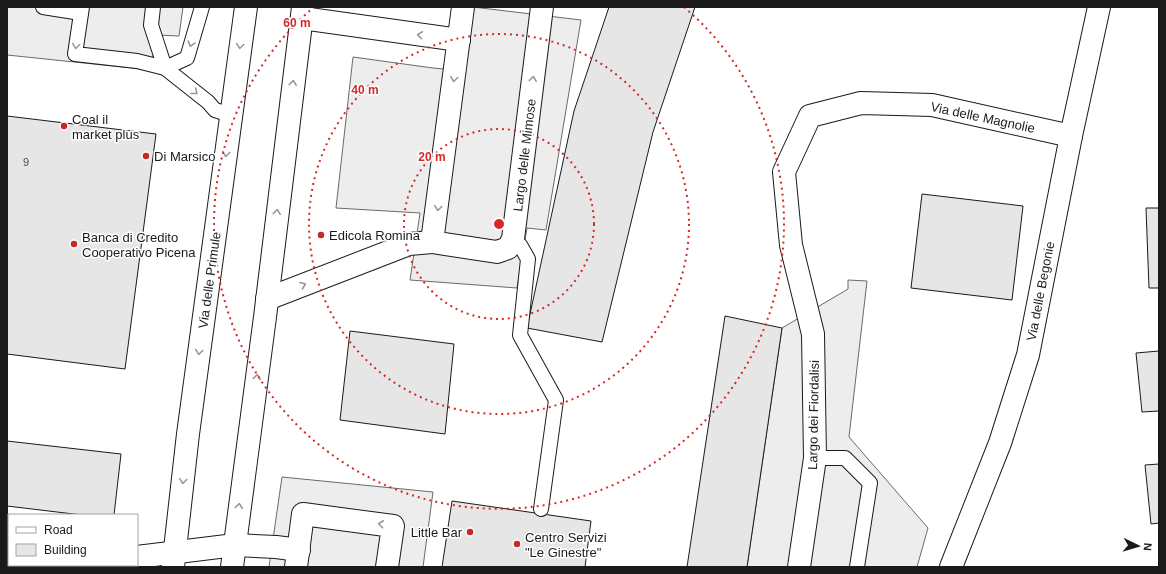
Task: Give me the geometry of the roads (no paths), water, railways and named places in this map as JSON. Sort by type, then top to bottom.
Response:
[{"type":"street","name":"Via delle Primule","points":[[174,560],[190,419],[246,7]]},
{"type":"street","points":[[432,242],[463,7]]},
{"type":"street","name":"Largo delle Mimose","points":[[513,239],[542,7]]},
{"type":"street","name":"Via delle Begonie","points":[[951,567],[1000,443],[1028,355],[1070,136],[1099,7]]},
{"type":"street","points":[[232,567],[303,12],[459,40]]},
{"type":"street","name":"Via delle Magnolie","points":[[813,334],[790,245],[784,172],[810,116],[861,103],[932,105],[1070,136]]},
{"type":"street","points":[[267,299],[408,244],[432,242],[497,252],[508,248],[513,239]]},
{"type":"street","name":"Largo dei Fiordalisi","points":[[799,567],[815,458],[813,334]]},
{"type":"street","points":[[138,557],[174,560],[234,545],[276,547],[298,558],[303,514],[393,526],[387,567]]},
{"type":"lane","points":[[43,7],[81,10],[75,54],[137,61],[165,68],[208,102],[215,110],[231,115]]},
{"type":"lane","points":[[153,7],[151,25],[165,68]]},
{"type":"lane","points":[[165,68],[187,58],[202,7]]},
{"type":"lane","points":[[513,239],[520,245],[528,259],[520,335],[556,400],[541,509]]},
{"type":"lane","points":[[815,458],[845,458],[870,483],[857,567]]},
{"type":"place","name":"Coal il market plus","points":[[64,126]]},
{"type":"place","name":"Di Marsico","points":[[146,156]]},
{"type":"place","name":"Edicola Romina","points":[[321,235]]},
{"type":"place","name":"Banca di Credito Cooperativo Picena","points":[[74,244]]},
{"type":"place","name":"Little Bar","points":[[470,532]]},
{"type":"place","name":"Centro Servizi \"Le Ginestre\"","points":[[517,544]]}]
